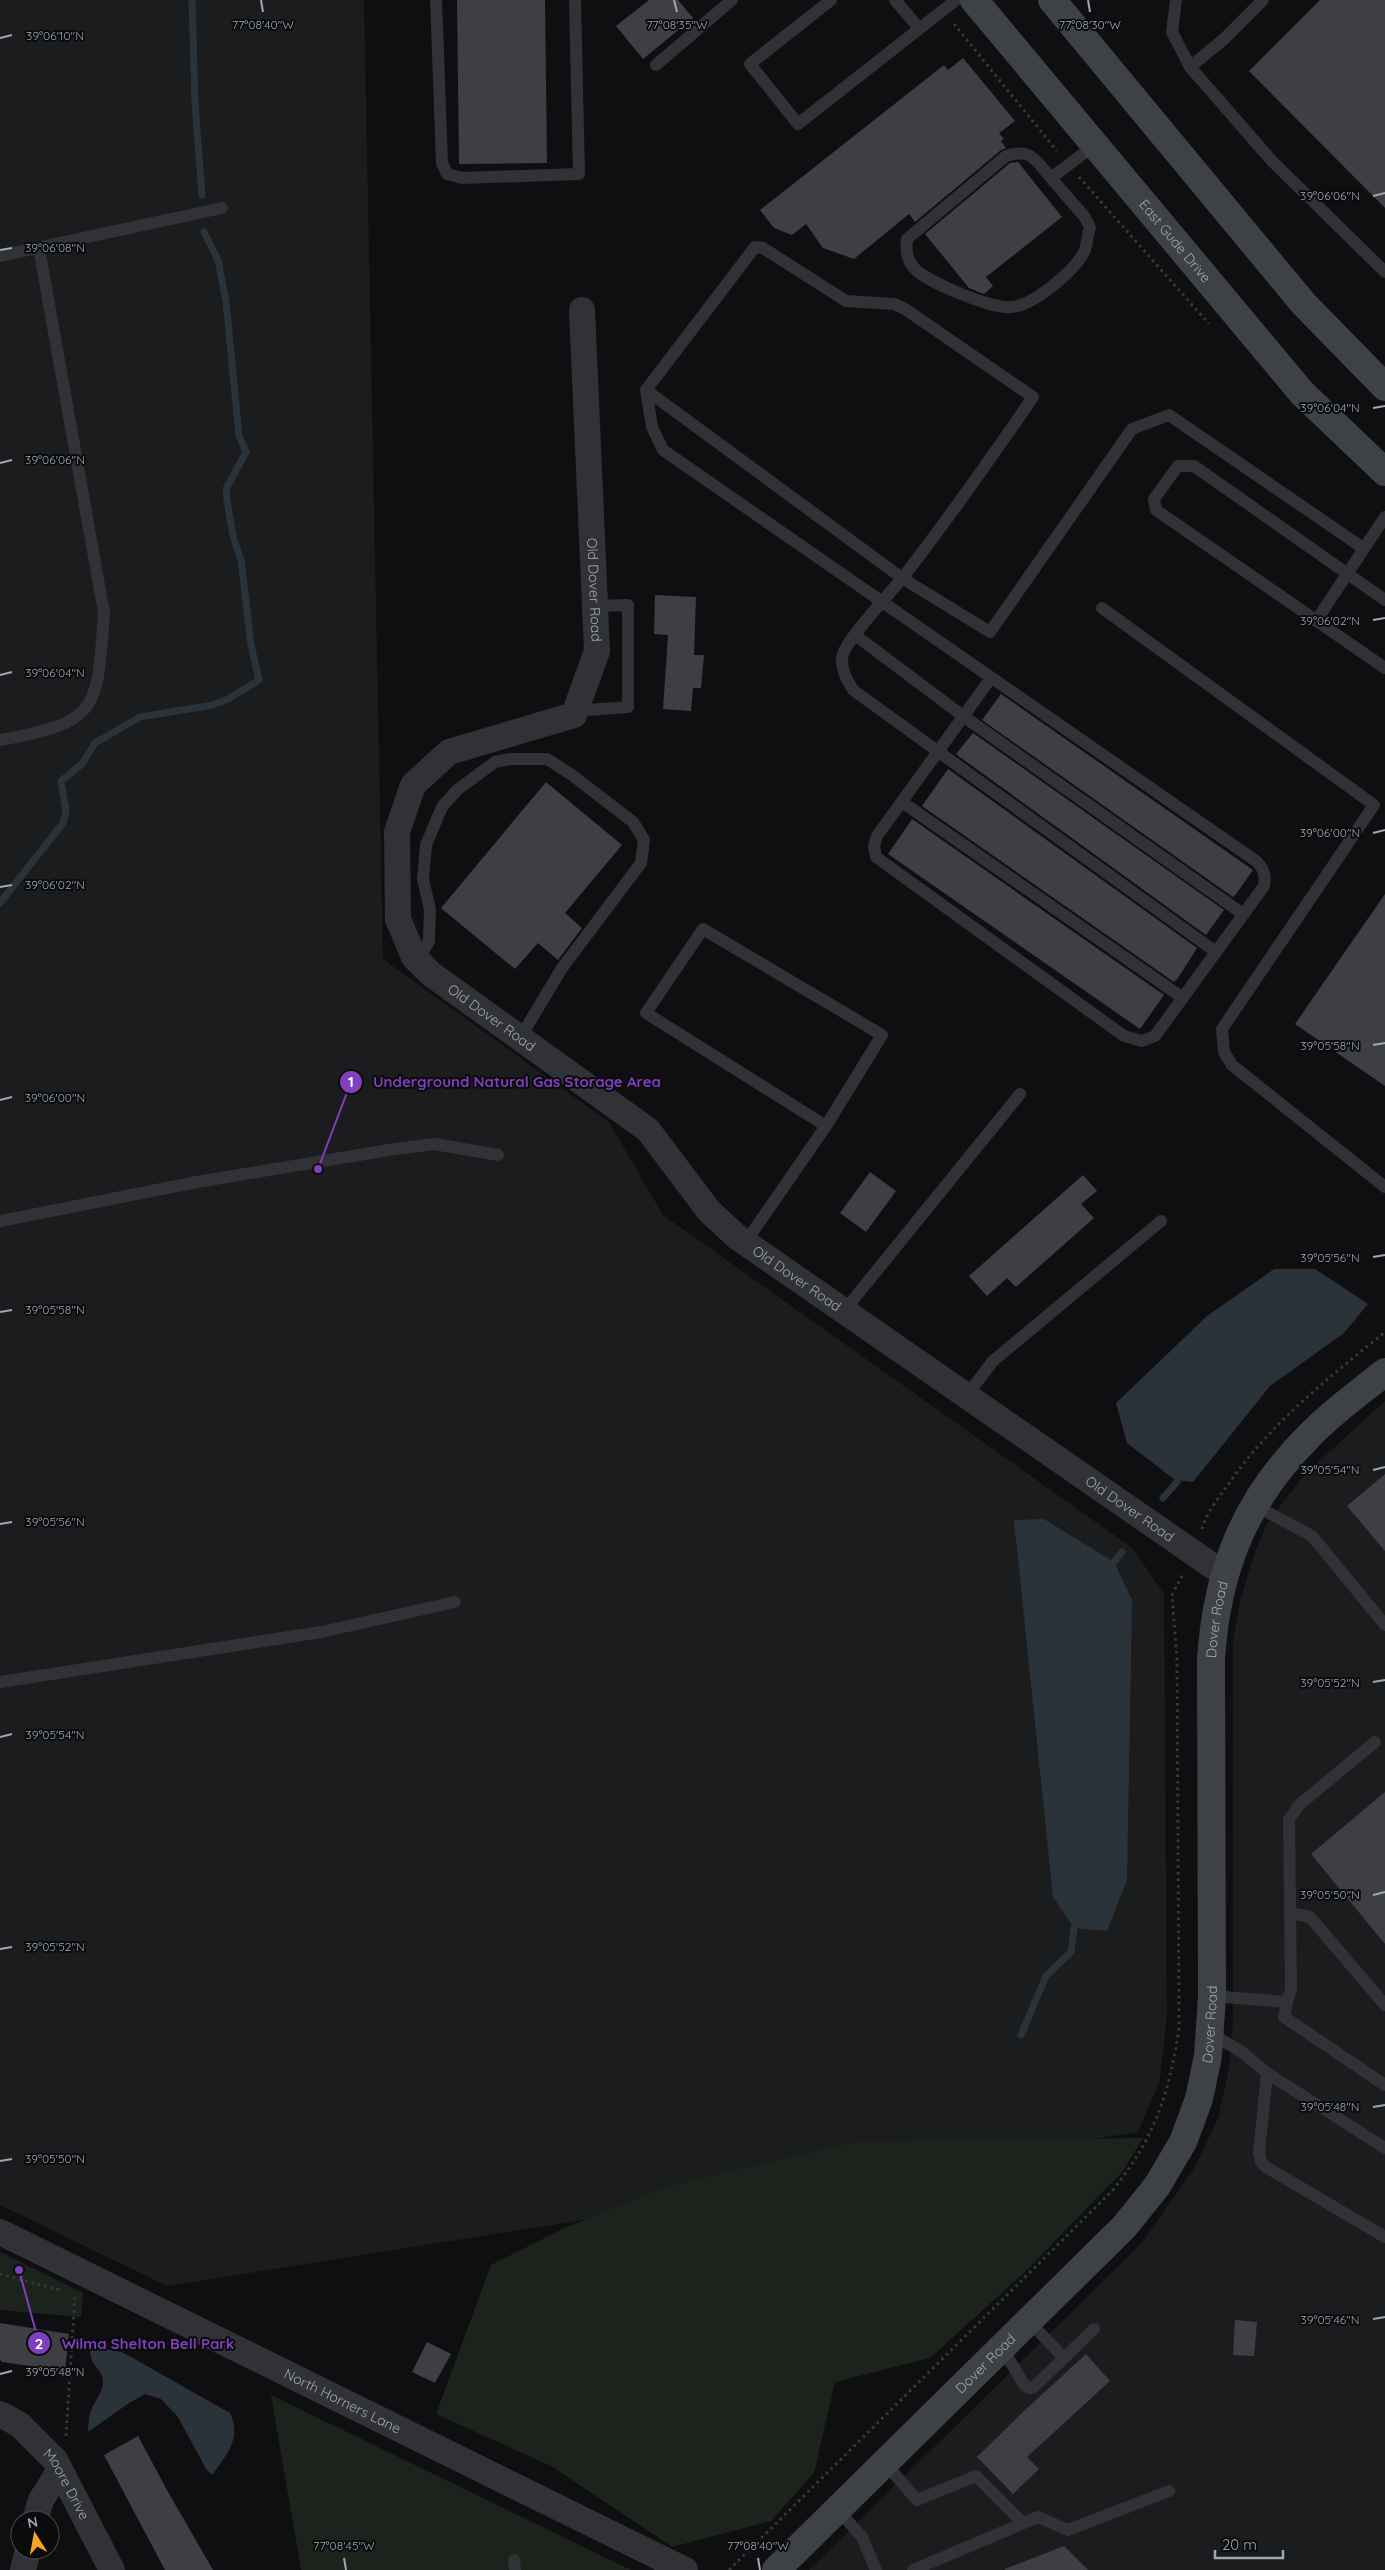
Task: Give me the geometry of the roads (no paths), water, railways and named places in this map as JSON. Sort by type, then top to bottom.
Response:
[{"type":"street","name":"East Gude Drive","points":[[974,0],[1302,393],[1385,472]]},
{"type":"street","points":[[1052,0],[1303,303],[1385,387]]},
{"type":"street","name":"Old Dover Road","points":[[582,310],[597,651],[574,715],[449,752],[412,786],[397,832],[398,920],[418,961],[431,974],[648,1130],[709,1211],[745,1243],[1224,1574]]},
{"type":"street","name":"Dover Road","points":[[776,2570],[1124,2227],[1152,2193],[1170,2165],[1189,2128],[1199,2099],[1210,2033],[1212,1996],[1211,1659],[1213,1633],[1224,1574],[1254,1505],[1277,1472],[1310,1435],[1385,1372]]},
{"type":"street","name":"North Horners Lane","points":[[0,2232],[685,2570]]},
{"type":"street","name":"Moore Drive","points":[[0,2414],[20,2425],[55,2460],[112,2570]]},
{"type":"street","points":[[38,2510],[41,2500],[60,2470]]},
{"type":"lane","points":[[436,0],[442,163],[447,174],[462,178],[579,174],[575,0]]},
{"type":"lane","points":[[656,65],[732,0]]},
{"type":"lane","points":[[831,0],[750,64],[798,124],[956,0]]},
{"type":"lane","points":[[895,0],[918,28]]},
{"type":"lane","points":[[1176,0],[1172,32],[1190,67],[1272,160],[1385,272]]},
{"type":"lane","points":[[1190,67],[1224,39],[1263,0]]},
{"type":"lane","points":[[1051,178],[1096,144]]},
{"type":"lane","points":[[1020,152],[1029,153],[1051,178],[1084,216],[1090,227],[1084,251],[1055,284],[1029,303],[1011,308],[992,306],[965,296],[914,268],[905,252],[907,239],[1006,156],[1020,152]]},
{"type":"lane","points":[[0,256],[222,208]]},
{"type":"lane","points":[[991,678],[964,716],[938,752],[902,802],[877,836],[874,846],[876,857],[1124,1036],[1142,1041],[1155,1036],[1264,886],[1266,875],[1256,861],[991,678],[883,602],[663,450],[652,428],[646,390],[754,246],[763,248],[846,302],[894,304],[905,309],[1033,397],[957,507],[883,602],[855,635],[842,655],[845,676],[853,690],[938,752],[1216,952]]},
{"type":"lane","points":[[0,740],[41,733],[65,725],[81,715],[94,696],[100,666],[104,613],[39,248]]},
{"type":"lane","points":[[646,390],[902,578],[990,632],[1132,429],[1169,415],[1363,548]]},
{"type":"lane","points":[[1385,600],[1194,466],[1178,466],[1154,499],[1156,510],[1385,668]]},
{"type":"lane","points":[[1316,621],[1385,517]]},
{"type":"lane","points":[[575,711],[628,707],[628,604],[595,606]]},
{"type":"lane","points":[[1102,608],[1374,805],[1222,1029],[1224,1052],[1232,1065],[1385,1187]]},
{"type":"lane","points":[[855,635],[964,716],[1243,914]]},
{"type":"lane","points":[[418,961],[429,940],[430,910],[423,879],[426,845],[442,806],[457,790],[495,762],[511,759],[547,759],[572,775],[633,822],[644,840],[641,864],[562,968],[520,1038]]},
{"type":"lane","points":[[902,802],[1183,998]]},
{"type":"lane","points":[[745,1243],[826,1126],[882,1034],[703,929],[646,1014],[826,1126]]},
{"type":"lane","points":[[844,1311],[1020,1094]]},
{"type":"lane","points":[[0,1221],[197,1182],[395,1149],[434,1144],[498,1155]]},
{"type":"lane","points":[[967,1395],[993,1361],[1160,1221]]},
{"type":"lane","points":[[1254,1505],[1312,1536],[1385,1625]]},
{"type":"lane","points":[[0,1682],[321,1632],[455,1602]]},
{"type":"lane","points":[[1375,1742],[1299,1805],[1289,1820],[1291,1988],[1284,2017],[1385,2085]]},
{"type":"lane","points":[[1290,1913],[1310,1917],[1385,2005]]},
{"type":"lane","points":[[1212,1996],[1287,2002]]},
{"type":"lane","points":[[1210,2033],[1242,2052],[1267,2073],[1385,2148]]},
{"type":"lane","points":[[1267,2073],[1259,2153],[1261,2162],[1385,2237]]},
{"type":"lane","points":[[1029,2321],[1063,2357]]},
{"type":"lane","points":[[1002,2348],[1025,2386],[1029,2388],[1034,2387],[1094,2329]]},
{"type":"lane","points":[[884,2462],[917,2500],[976,2476],[1023,2523]]},
{"type":"lane","points":[[914,2570],[1038,2517],[1068,2530],[1169,2491]]},
{"type":"lane","points":[[837,2509],[862,2537],[876,2570]]},
{"type":"waterway","points":[[192,0],[195,103],[202,195]]},
{"type":"waterway","points":[[0,903],[63,823],[66,811],[61,781],[82,764],[95,743],[140,717],[213,705],[230,698],[259,680],[251,645],[241,560],[233,536],[226,489],[246,452],[239,436],[226,301],[218,260],[204,232]]},
{"type":"waterway","points":[[1163,1498],[1177,1482]]},
{"type":"waterway","points":[[1114,1562],[1122,1552]]},
{"type":"waterway","points":[[1021,2035],[1046,1976],[1071,1952],[1074,1928]]},
{"type":"place","name":"Underground Natural Gas Storage Area","points":[[318,1169]]},
{"type":"place","name":"Wilma Shelton Bell Park","points":[[19,2270]]}]
